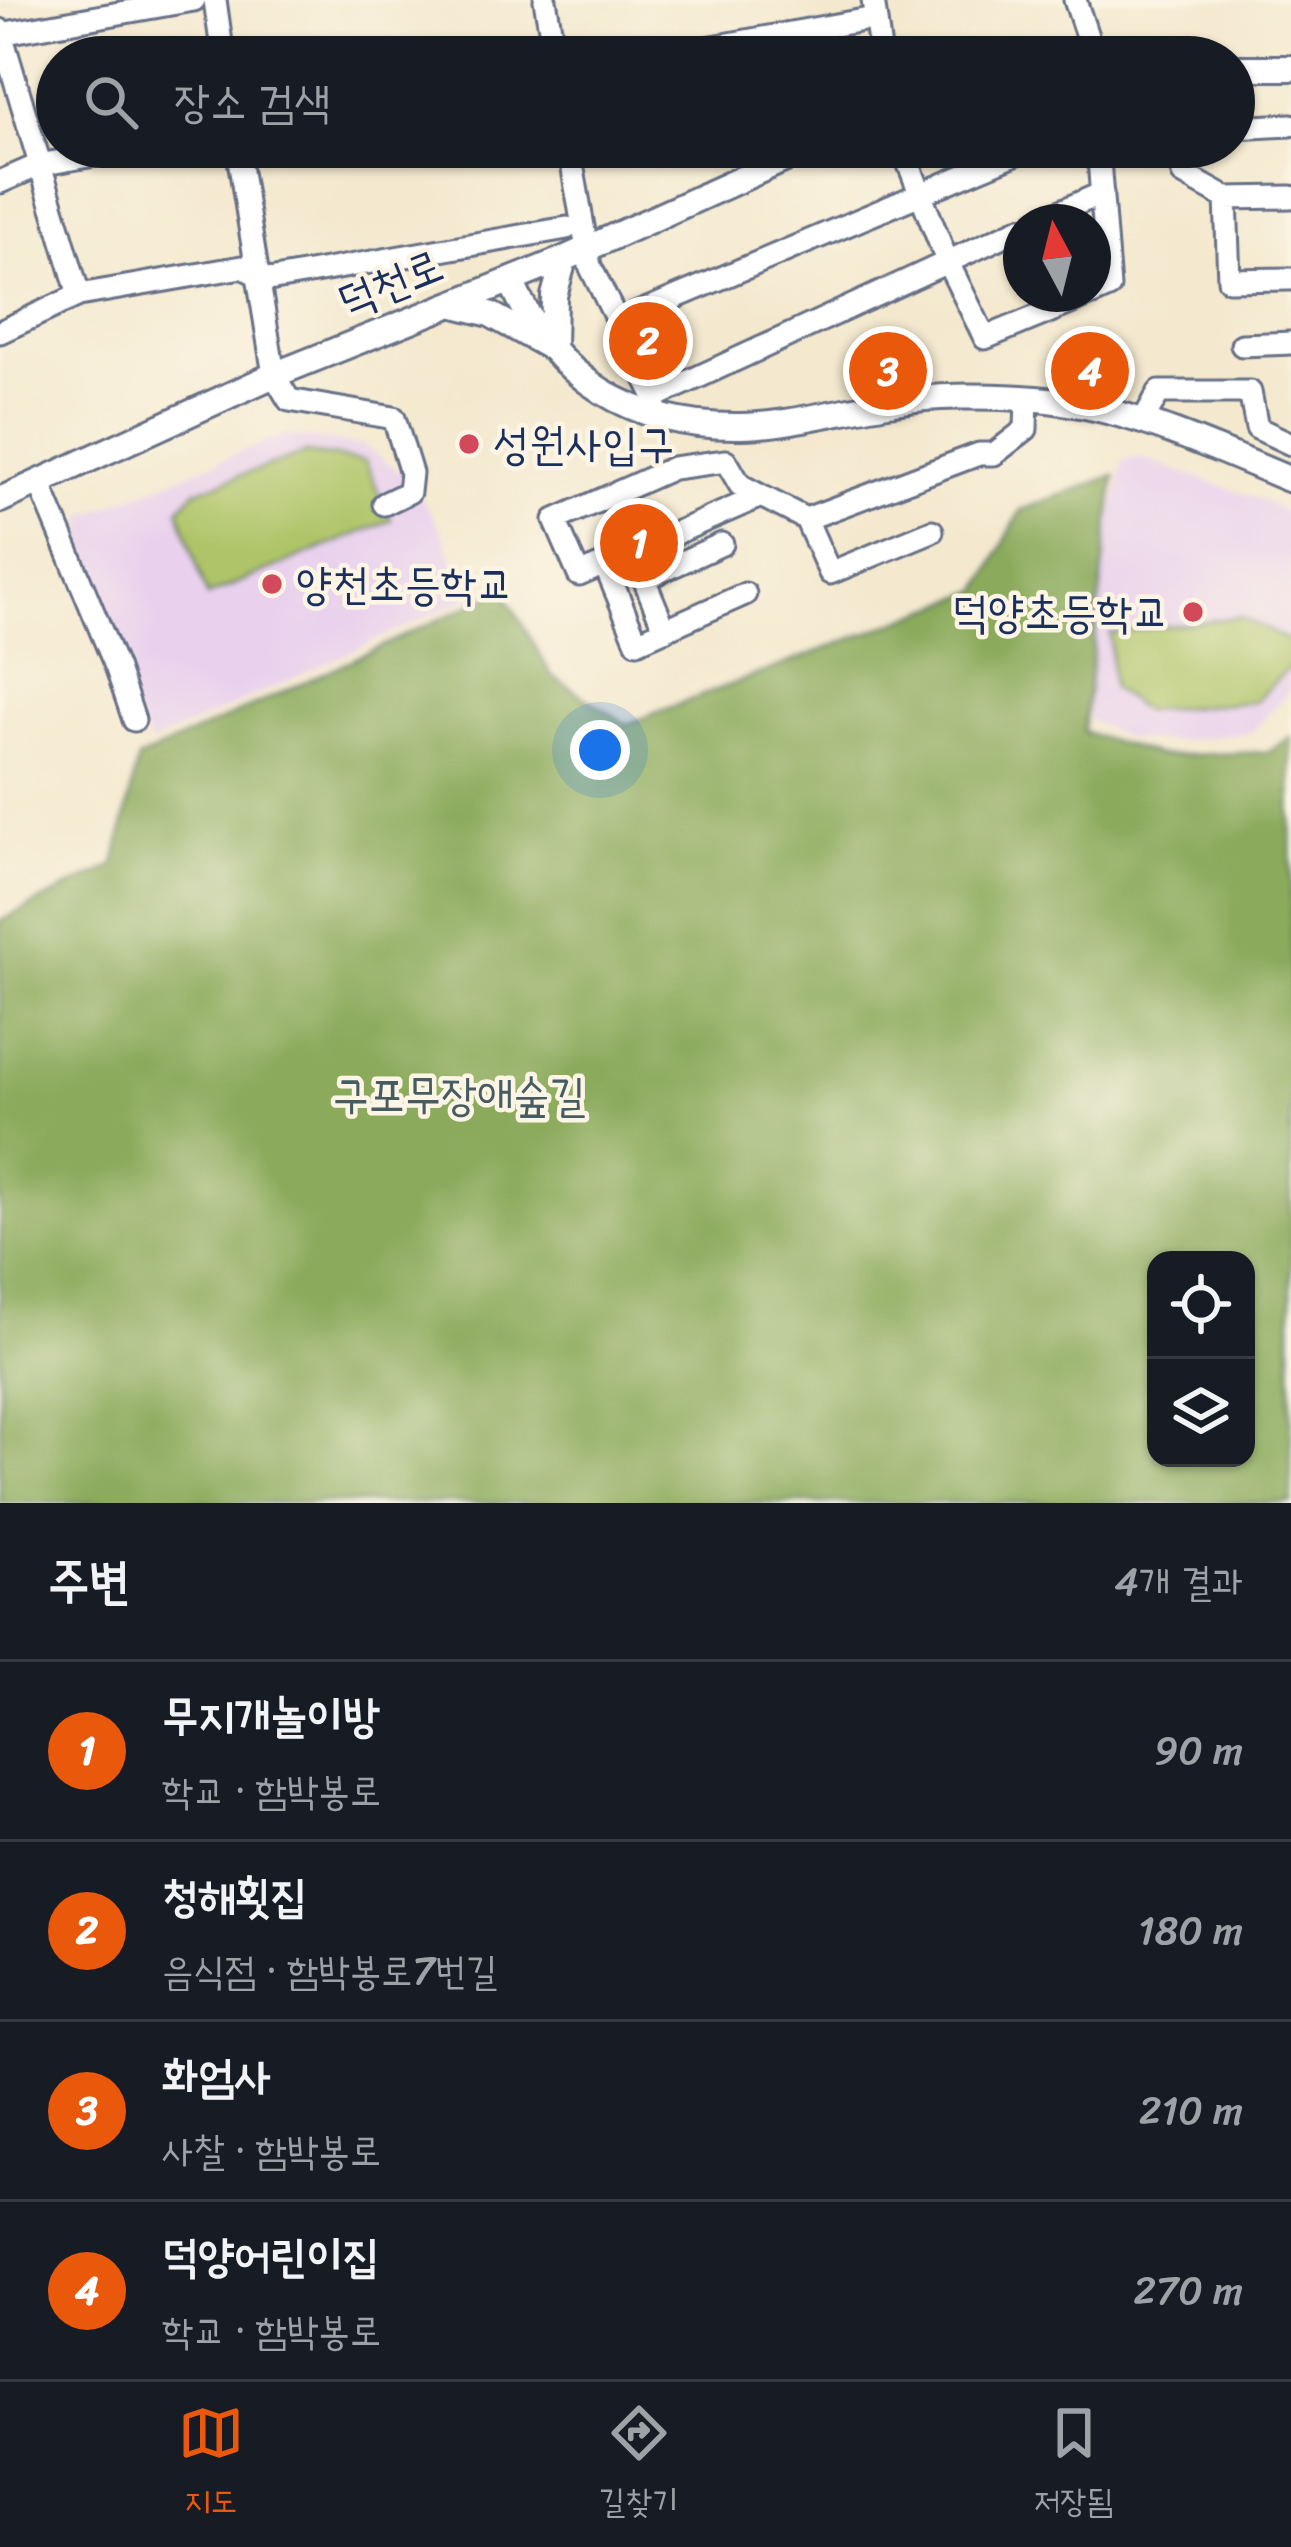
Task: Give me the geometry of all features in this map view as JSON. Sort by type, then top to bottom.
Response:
[{"type":"main road","points":[[1255,68],[1291,68]]},
{"type":"main road","name":"덕천로","points":[[0,500],[274,375],[511,281],[765,168]]},
{"type":"main road","points":[[553,349],[554,296],[574,253]]},
{"type":"main road","points":[[511,281],[521,306],[567,369],[598,392],[655,405],[684,421],[742,426],[898,401],[1027,398],[1108,409],[1291,480]]},
{"type":"main road","points":[[451,304],[490,314],[553,349]]},
{"type":"street","points":[[36,155],[0,32],[194,0]]},
{"type":"street","points":[[214,0],[220,36]]},
{"type":"street","points":[[545,0],[551,36]]},
{"type":"street","points":[[1075,0],[1087,36]]},
{"type":"street","points":[[751,36],[874,9]]},
{"type":"street","points":[[1255,127],[1291,125]]},
{"type":"street","points":[[0,182],[36,166]]},
{"type":"street","points":[[40,168],[79,296]]},
{"type":"street","points":[[240,168],[274,375],[289,400],[394,418],[411,472],[410,492],[384,504]]},
{"type":"street","points":[[570,168],[574,253],[616,322],[655,405],[1003,237]]},
{"type":"street","points":[[911,168],[947,261],[985,338],[1049,312]]},
{"type":"street","points":[[616,322],[985,168]]},
{"type":"street","points":[[1100,168],[1102,204]]},
{"type":"street","points":[[1183,168],[1183,174],[1226,198],[1291,197]]},
{"type":"street","points":[[1077,204],[1102,193]]},
{"type":"street","points":[[1226,198],[1229,280],[1291,279]]},
{"type":"street","points":[[0,332],[79,296],[242,267],[269,280],[567,228]]},
{"type":"street","points":[[1242,345],[1291,343]]},
{"type":"street","points":[[1143,421],[1160,392],[1250,392],[1257,428],[1291,444]]},
{"type":"street","points":[[806,519],[979,454],[994,454],[1026,429],[1027,398]]},
{"type":"street","points":[[761,496],[578,575],[555,520],[673,468],[726,460],[740,485],[806,519],[830,573],[932,530]]},
{"type":"street","points":[[39,482],[134,720]]},
{"type":"street","points":[[665,630],[644,578],[722,544]]},
{"type":"street","points":[[604,563],[637,642],[745,594]]},
{"type":"shaded area","name":"양천초등학교","points":[[283,435],[364,446],[411,480],[444,535],[468,598],[150,744],[75,569],[84,516]]},
{"type":"shaded area","name":"덕양초등학교","points":[[1138,457],[1264,501],[1291,516],[1291,689],[1251,733],[1177,741],[1127,739],[1088,719],[1089,664],[1103,561],[1123,462]]},
{"type":"green space","points":[[306,453],[365,461],[391,520],[207,596],[179,509],[195,491]]},
{"type":"green space","name":"구포무장애숲길","points":[[1115,475],[1083,732],[1160,756],[1268,752],[1291,737],[1291,1503],[0,1503],[0,921],[115,865],[138,759],[503,590],[552,676],[627,724],[980,590],[1021,510]]},
{"type":"green space","points":[[1240,617],[1291,642],[1291,666],[1254,702],[1143,711],[1112,688],[1110,633]]},
{"type":"place","name":"청해횟집","points":[[648,341]]},
{"type":"place","name":"화엄사","points":[[888,371]]},
{"type":"place","name":"덕양어린이집","points":[[1090,371]]},
{"type":"place","name":"성원사입구","points":[[469,444]]},
{"type":"place","name":"무지개놀이방","points":[[639,543]]},
{"type":"place","name":"양천초등학교","points":[[272,584]]},
{"type":"place","name":"덕양초등학교","points":[[1193,612]]}]
